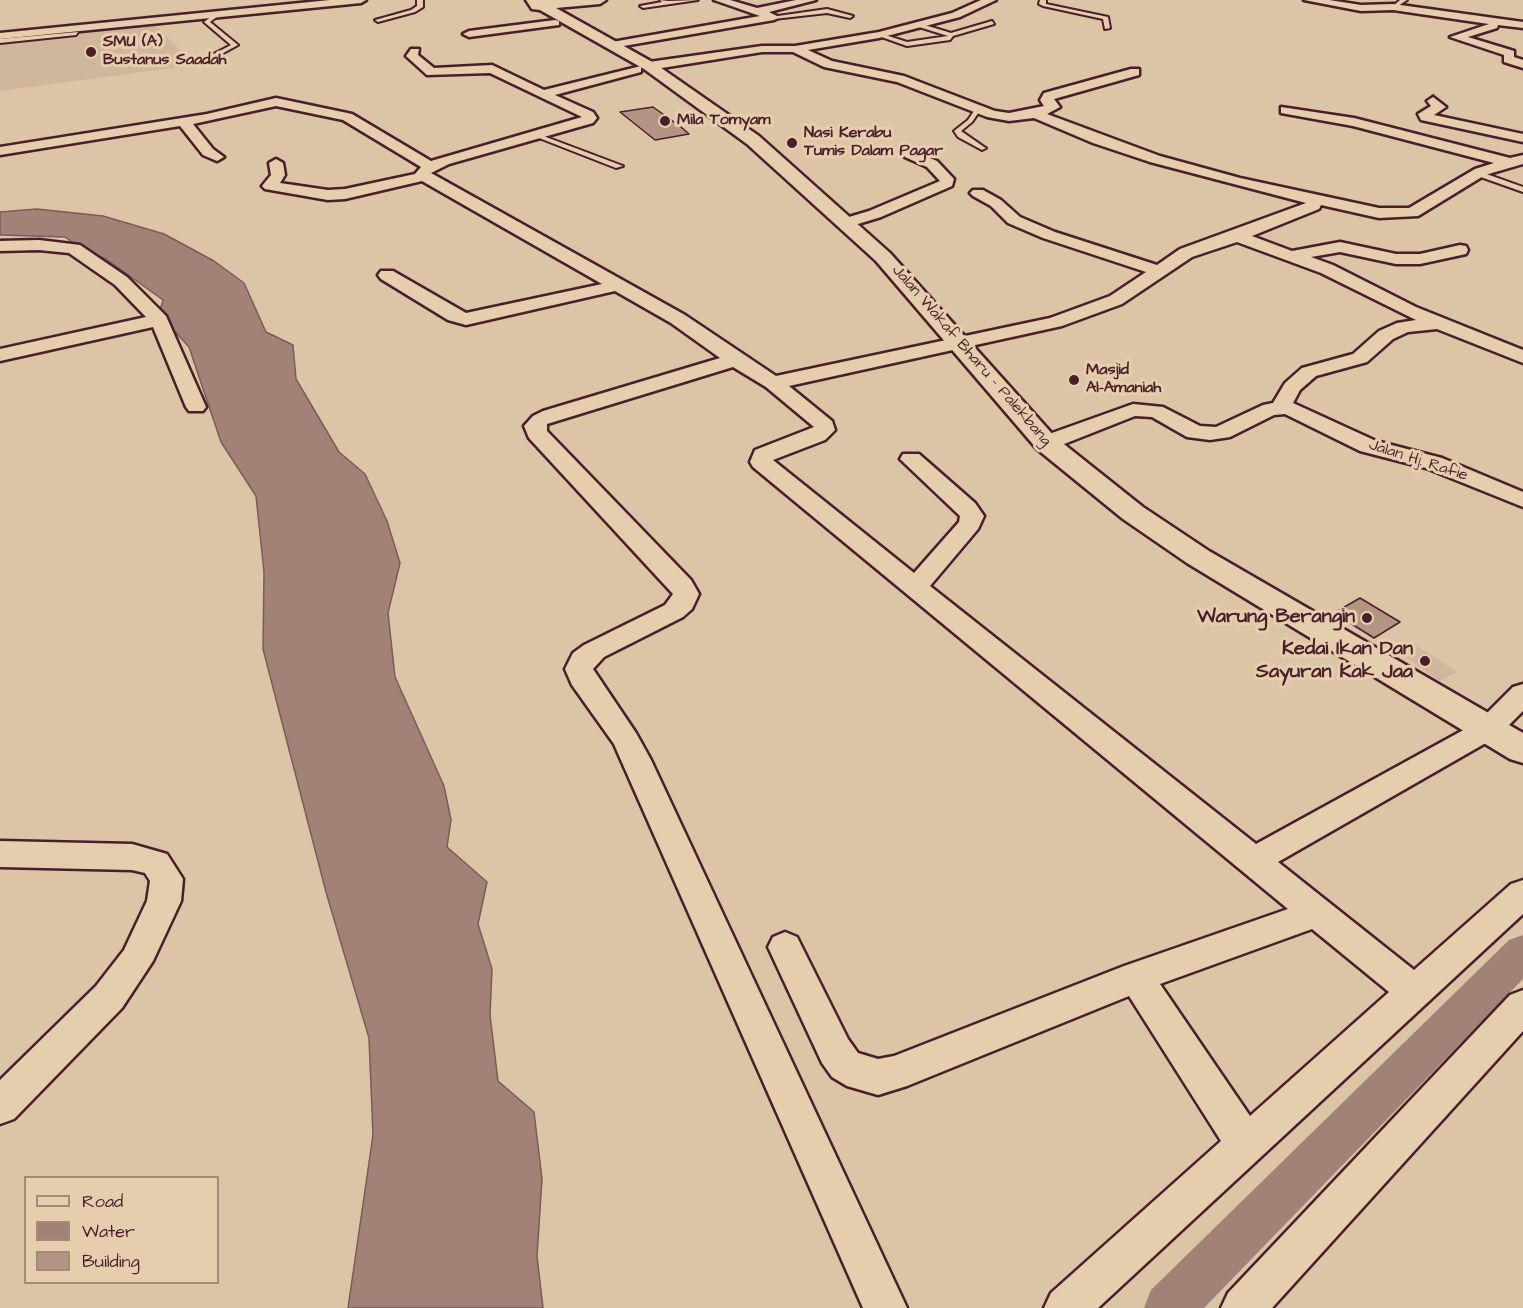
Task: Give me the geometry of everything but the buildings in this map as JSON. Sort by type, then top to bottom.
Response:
[{"type":"main road","points":[[559,0],[595,1]]},
{"type":"main road","points":[[530,4],[595,1]]},
{"type":"main road","points":[[559,21],[568,12],[595,1]]},
{"type":"main road","name":"Jalan Wakaf Bharu - Palekbang","points":[[530,4],[682,89],[753,140],[891,264],[1046,443],[1132,513],[1198,557],[1523,750]]},
{"type":"main road","name":"Jalan Wakaf Bharu - Palekbang","points":[[559,21],[612,45],[641,65]]},
{"type":"street","points":[[0,36],[361,0]]},
{"type":"street","points":[[719,0],[774,17]]},
{"type":"street","points":[[758,11],[811,0]]},
{"type":"street","points":[[790,45],[879,35],[957,15],[964,9],[991,0]]},
{"type":"street","points":[[1315,0],[1359,7],[1393,7],[1523,25]]},
{"type":"street","points":[[1456,3],[1451,5],[1460,16]]},
{"type":"street","points":[[612,45],[774,17]]},
{"type":"street","points":[[469,34],[559,21]]},
{"type":"street","points":[[1494,21],[1498,24],[1456,37],[1510,53],[1511,55],[1507,58],[1523,64]]},
{"type":"street","points":[[543,94],[641,65],[757,39],[790,45],[828,64],[900,79],[1002,116],[1035,114],[1053,107],[1046,100],[1048,96],[1135,72]]},
{"type":"street","points":[[276,163],[278,175],[270,186],[328,195],[345,194],[427,171],[590,118],[492,69],[431,72],[412,56],[415,51]]},
{"type":"street","points":[[1433,101],[1438,107],[1426,113],[1426,117],[1523,138]]},
{"type":"street","points":[[0,151],[184,122],[276,102],[347,117],[427,171],[678,318],[735,360],[773,383],[825,425],[824,430],[763,455],[761,462],[1415,992]]},
{"type":"street","points":[[1286,110],[1354,122],[1523,165]]},
{"type":"street","points":[[1035,114],[1098,140],[1155,159],[1237,182],[1379,213],[1412,213],[1478,173],[1523,159]]},
{"type":"street","points":[[184,122],[208,152],[217,157]]},
{"type":"street","points":[[845,223],[876,214],[947,183],[947,179],[932,164],[910,154]]},
{"type":"street","points":[[978,193],[996,203],[1017,222],[1054,237],[1159,271]]},
{"type":"street","points":[[773,383],[1055,322],[1093,310],[1116,300],[1186,253],[1237,237],[1313,206],[1314,199]]},
{"type":"street","points":[[1237,237],[1295,255],[1438,323],[1523,357]]},
{"type":"street","points":[[0,246],[39,244],[74,249],[121,281],[159,320],[196,407]]},
{"type":"street","points":[[1295,255],[1340,247],[1396,259],[1419,259],[1460,250]]},
{"type":"street","points":[[387,275],[455,316],[466,319],[619,285]]},
{"type":"street","points":[[0,355],[159,320]]},
{"type":"street","points":[[1046,443],[1133,410],[1156,411],[1196,432],[1210,434],[1222,432],[1270,409],[1281,407],[1292,387],[1309,372],[1360,358],[1386,335],[1404,327],[1438,323]]},
{"type":"street","points":[[735,360],[550,415],[540,420],[535,426],[537,433],[682,586],[686,594],[683,603],[674,611],[594,651],[583,659],[579,669],[582,678],[626,740],[636,760],[885,1308]]},
{"type":"street","name":"Jalan Hj. Rafie","points":[[1281,407],[1306,414],[1368,446],[1434,463],[1523,500]]},
{"type":"street","points":[[911,459],[967,508],[972,516],[970,524],[915,588]]},
{"type":"street","points":[[1253,861],[1488,729],[1523,694]]},
{"type":"street","points":[[0,854],[132,857],[156,863],[167,879],[164,902],[136,961],[109,997],[0,1106]]},
{"type":"street","points":[[1066,1308],[1523,894]]},
{"type":"street","points":[[785,947],[835,1051],[845,1065],[860,1074],[878,1077],[894,1074],[1136,977],[1317,913]]},
{"type":"street","points":[[1136,977],[1246,1145]]},
{"type":"street","points":[[1243,1308],[1523,1006]]},
{"type":"lane","points":[[378,20],[413,12],[420,7],[420,0]]},
{"type":"lane","points":[[643,6],[695,0]]},
{"type":"lane","points":[[1043,0],[1042,4],[1045,5],[1106,18],[1107,28]]},
{"type":"lane","points":[[1393,7],[1404,0]]},
{"type":"lane","points":[[774,17],[827,11],[850,16]]},
{"type":"lane","points":[[214,56],[235,45],[207,22],[215,16]]},
{"type":"lane","points":[[879,35],[907,44],[948,39],[951,35],[992,23]]},
{"type":"lane","points":[[918,25],[951,35]]},
{"type":"lane","points":[[0,41],[76,33]]},
{"type":"lane","points":[[978,108],[970,121],[957,131],[960,136],[982,148]]},
{"type":"lane","points":[[536,135],[619,166]]},
{"type":"lane","points":[[1478,173],[1523,190]]},
{"type":"shaded area","name":"SMU (A) Bustanus Saadah","points":[[152,22],[195,65],[0,91],[0,38]]},
{"type":"shaded area","name":"Kedai Ikan Dan Sayuran Kak Jaa","points":[[1411,642],[1457,672],[1440,681],[1395,650]]},
{"type":"water","points":[[37,209],[103,216],[164,234],[214,261],[244,283],[266,332],[293,345],[296,379],[339,452],[365,474],[387,521],[400,563],[388,613],[395,677],[444,786],[451,820],[447,847],[487,882],[478,924],[492,969],[490,1015],[498,1081],[534,1112],[542,1179],[537,1256],[543,1308],[348,1308],[373,1135],[369,1038],[326,892],[263,649],[264,572],[256,496],[221,442],[189,347],[159,314],[163,300],[106,259],[79,247],[65,237],[0,235],[0,212]]},
{"type":"waterway","points":[[1169,1308],[1523,952]]},
{"type":"place","name":"SMU (A) Bustanus Saadah","points":[[91,52]]},
{"type":"place","name":"Mila Tomyam","points":[[665,121]]},
{"type":"place","name":"Nasi Kerabu Tumis Dalam Pagar","points":[[792,143]]},
{"type":"place","name":"Masjid Al-Amaniah","points":[[1074,380]]},
{"type":"place","name":"Warung Berangin","points":[[1367,618]]},
{"type":"place","name":"Kedai Ikan Dan Sayuran Kak Jaa","points":[[1425,661]]}]
